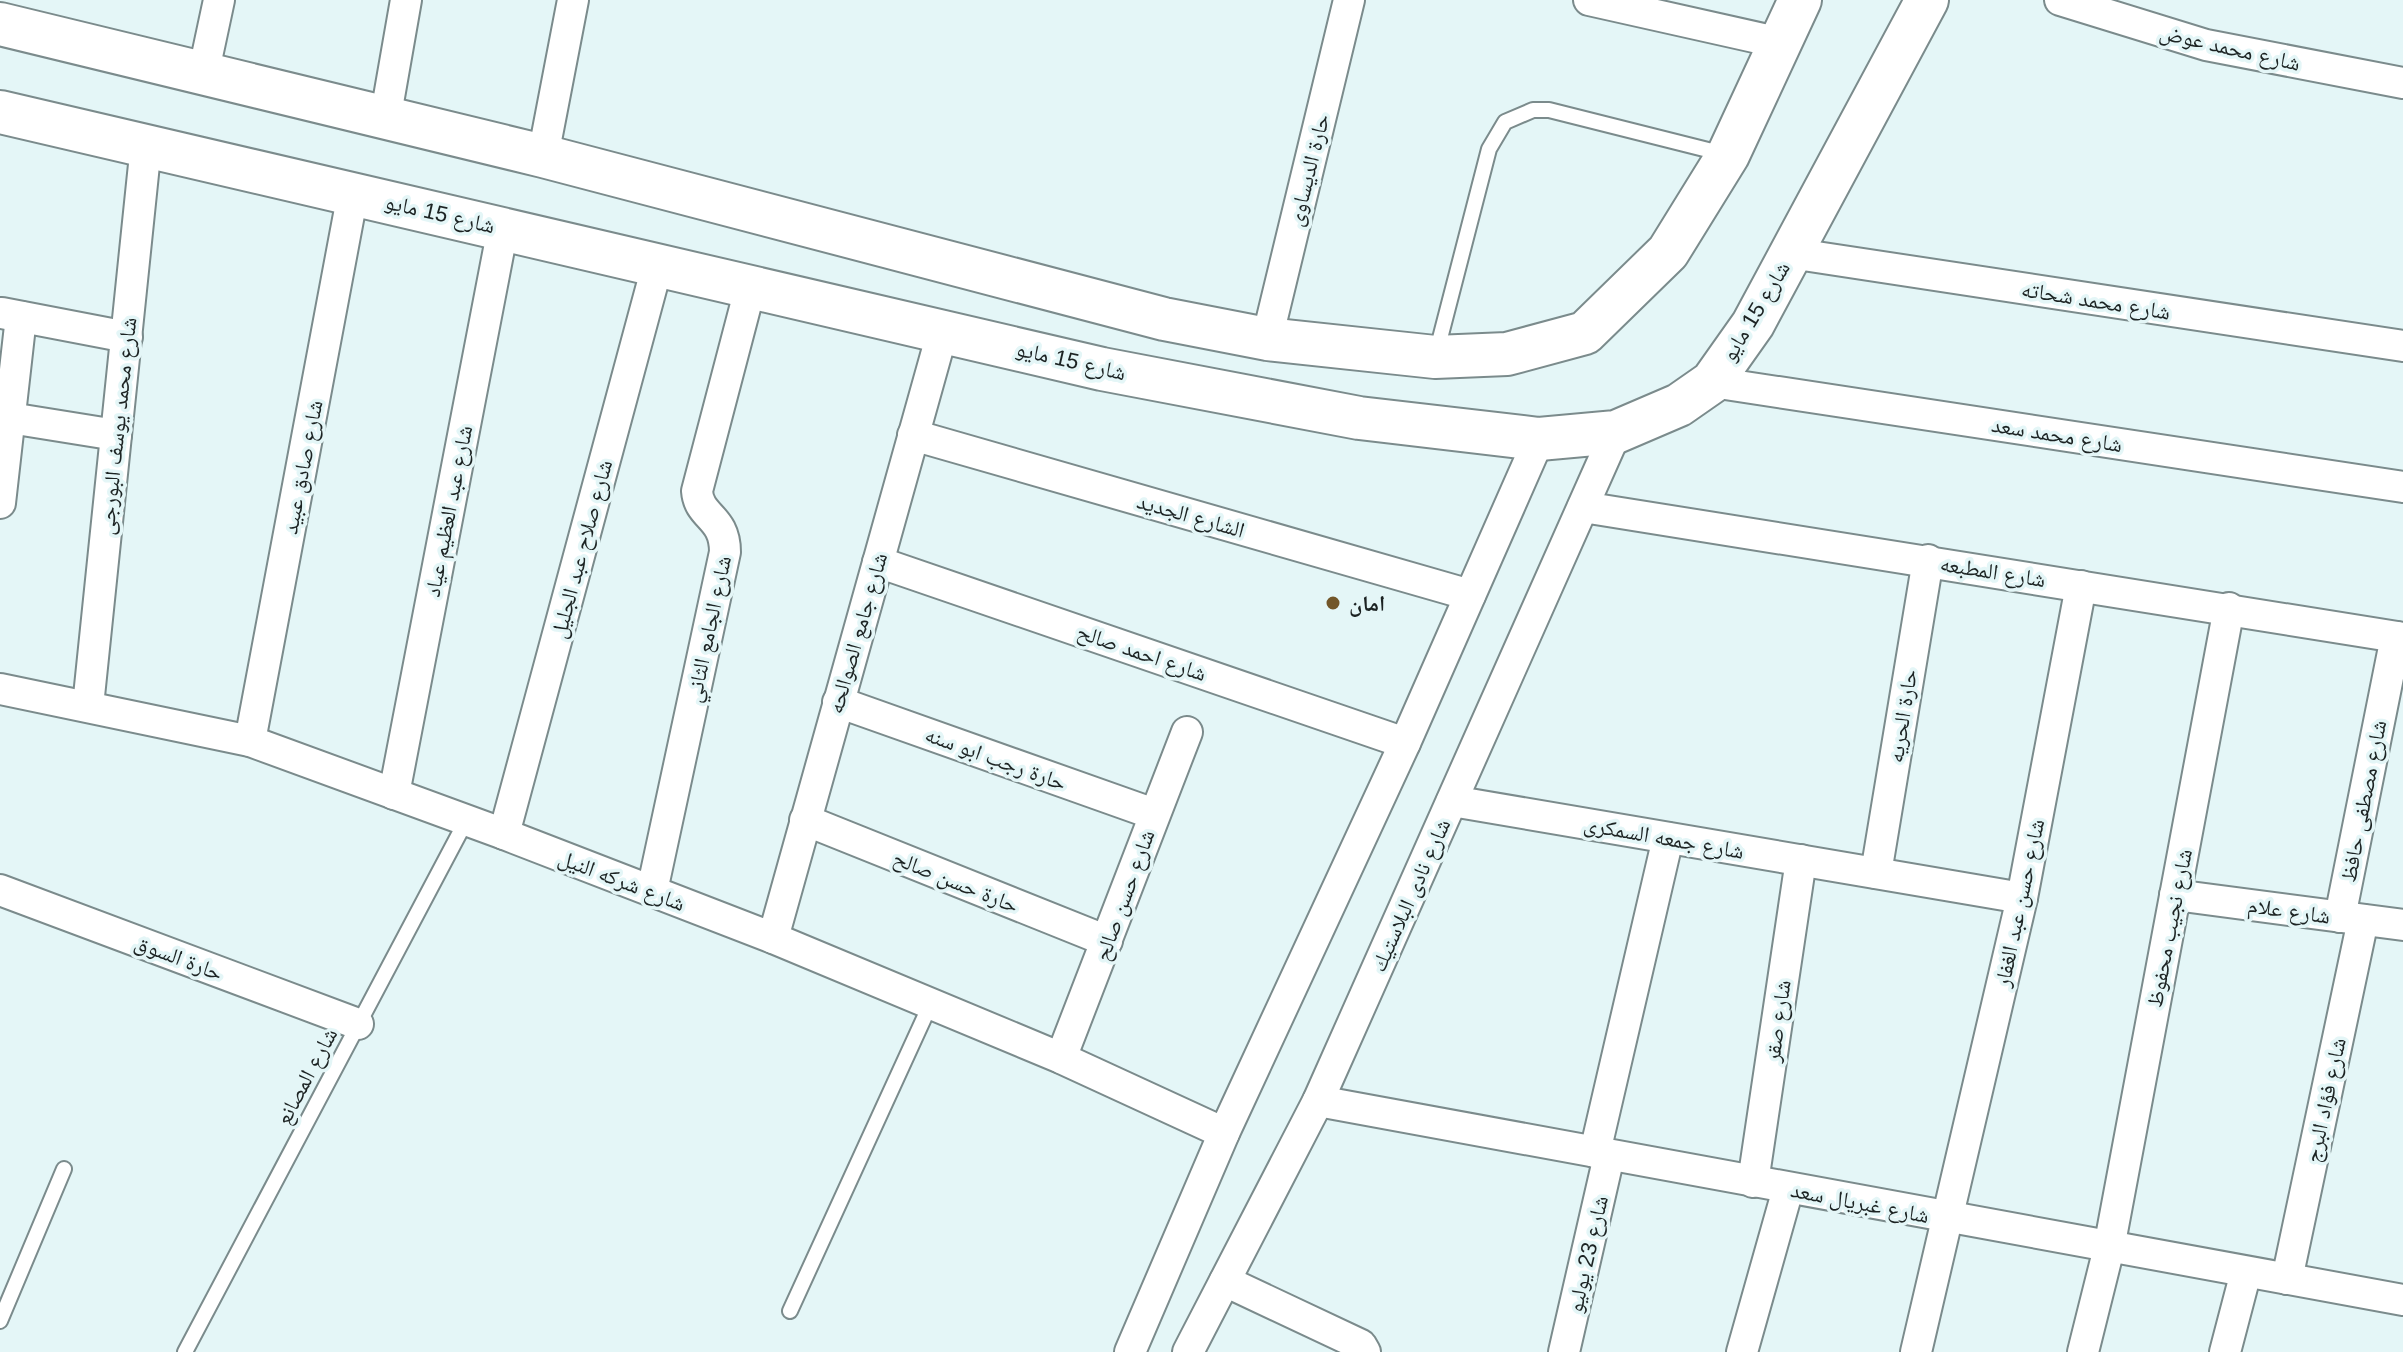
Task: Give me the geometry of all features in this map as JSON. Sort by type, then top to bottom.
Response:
[{"type":"main road","points":[[0,24],[543,156],[1164,319],[1267,339],[1435,357],[1507,354],[1585,333],[1668,252],[1728,155],[1800,0]]},
{"type":"main road","name":"شارع 15 مايو","points":[[0,112],[1102,369],[1359,418],[1539,439],[1616,432],[1679,405],[1712,382],[1753,324],[1927,0]]},
{"type":"street","points":[[203,75],[219,0]]},
{"type":"street","points":[[385,120],[406,0]]},
{"type":"street","points":[[543,156],[573,0]]},
{"type":"street","name":"حارة الديساوى","points":[[1267,339],[1349,0]]},
{"type":"street","points":[[1589,0],[1781,43]]},
{"type":"street","name":"شارع محمد عوض","points":[[2060,0],[2206,45],[2403,83]]},
{"type":"street","name":"شارع محمد يوسف البورجى","points":[[88,706],[146,145]]},
{"type":"street","name":"شارع صادق عبيد","points":[[250,741],[353,193]]},
{"type":"street","name":"شارع عبد العظيم عياد","points":[[394,794],[503,228]]},
{"type":"street","name":"شارع محمد شحاته","points":[[1790,253],[2403,346]]},
{"type":"street","name":"شارع صلاح عبد الجليل","points":[[504,834],[658,263]]},
{"type":"street","name":"شارع الجامع الثاني","points":[[652,891],[725,552],[721,526],[699,505],[697,491],[751,285]]},
{"type":"street","points":[[0,503],[10,418],[10,315],[127,337]]},
{"type":"street","name":"شارع جامع الصوالحه","points":[[773,938],[943,330]]},
{"type":"street","name":"شارع محمد سعد","points":[[1712,382],[2403,487]]},
{"type":"street","points":[[10,418],[116,435]]},
{"type":"street","name":"شارع نادى البلاستيك","points":[[1188,1352],[1318,1101],[1616,432]]},
{"type":"street","name":"الشارع الجديد","points":[[913,435],[1470,595]]},
{"type":"street","points":[[1130,1352],[1224,1133],[1405,743],[1539,439]]},
{"type":"street","name":"شارع المطبعه","points":[[1583,507],[2399,637]]},
{"type":"street","name":"حارة الحريه","points":[[1876,873],[1928,560]]},
{"type":"street","name":"شارع احمد صالح","points":[[878,562],[1405,743]]},
{"type":"street","name":"شارع حسن عبد الغفار","points":[[1916,1352],[1950,1219],[2022,898],[2081,586]]},
{"type":"street","name":"شارع نجيب محفوظ","points":[[2083,1352],[2109,1248],[2229,608]]},
{"type":"street","name":"شارع مصطفى حافظ","points":[[2352,918],[2399,637]]},
{"type":"street","name":"شارع شركه النيل","points":[[0,689],[250,741],[504,834],[773,938],[1061,1058],[1224,1133]]},
{"type":"street","name":"حارة رجب ابو سنه","points":[[838,702],[1154,814]]},
{"type":"street","name":"شارع حسن صالح","points":[[1061,1058],[1187,732]]},
{"type":"street","name":"شارع جمعه السمكرى","points":[[1452,801],[2022,898]]},
{"type":"street","name":"حارة حسن صالح","points":[[805,820],[1107,941]]},
{"type":"street","name":"شارع 23 يوليو","points":[[1564,1352],[1668,838]]},
{"type":"street","name":"شارع صقر","points":[[1753,1182],[1801,860]]},
{"type":"street","name":"حارة السوق","points":[[0,890],[358,1024]]},
{"type":"street","name":"شارع علام","points":[[2175,895],[2403,925]]},
{"type":"street","name":"شارع فؤاد البرج","points":[[2287,1279],[2352,918]]},
{"type":"street","name":"شارع غبريال سعد","points":[[1318,1101],[2403,1300]]},
{"type":"street","points":[[1742,1352],[1788,1189]]},
{"type":"street","points":[[2225,1352],[2246,1272]]},
{"type":"street","points":[[1225,1281],[1361,1345],[1365,1352]]},
{"type":"lane","points":[[1435,357],[1489,149],[1505,122],[1518,113],[1549,110],[1728,155]]},
{"type":"lane","name":"شارع المصانع","points":[[185,1352],[466,821]]},
{"type":"lane","points":[[790,1311],[931,1003]]},
{"type":"lane","points":[[0,1321],[64,1169]]},
{"type":"place","name":"امان","points":[[1333,603]]}]
